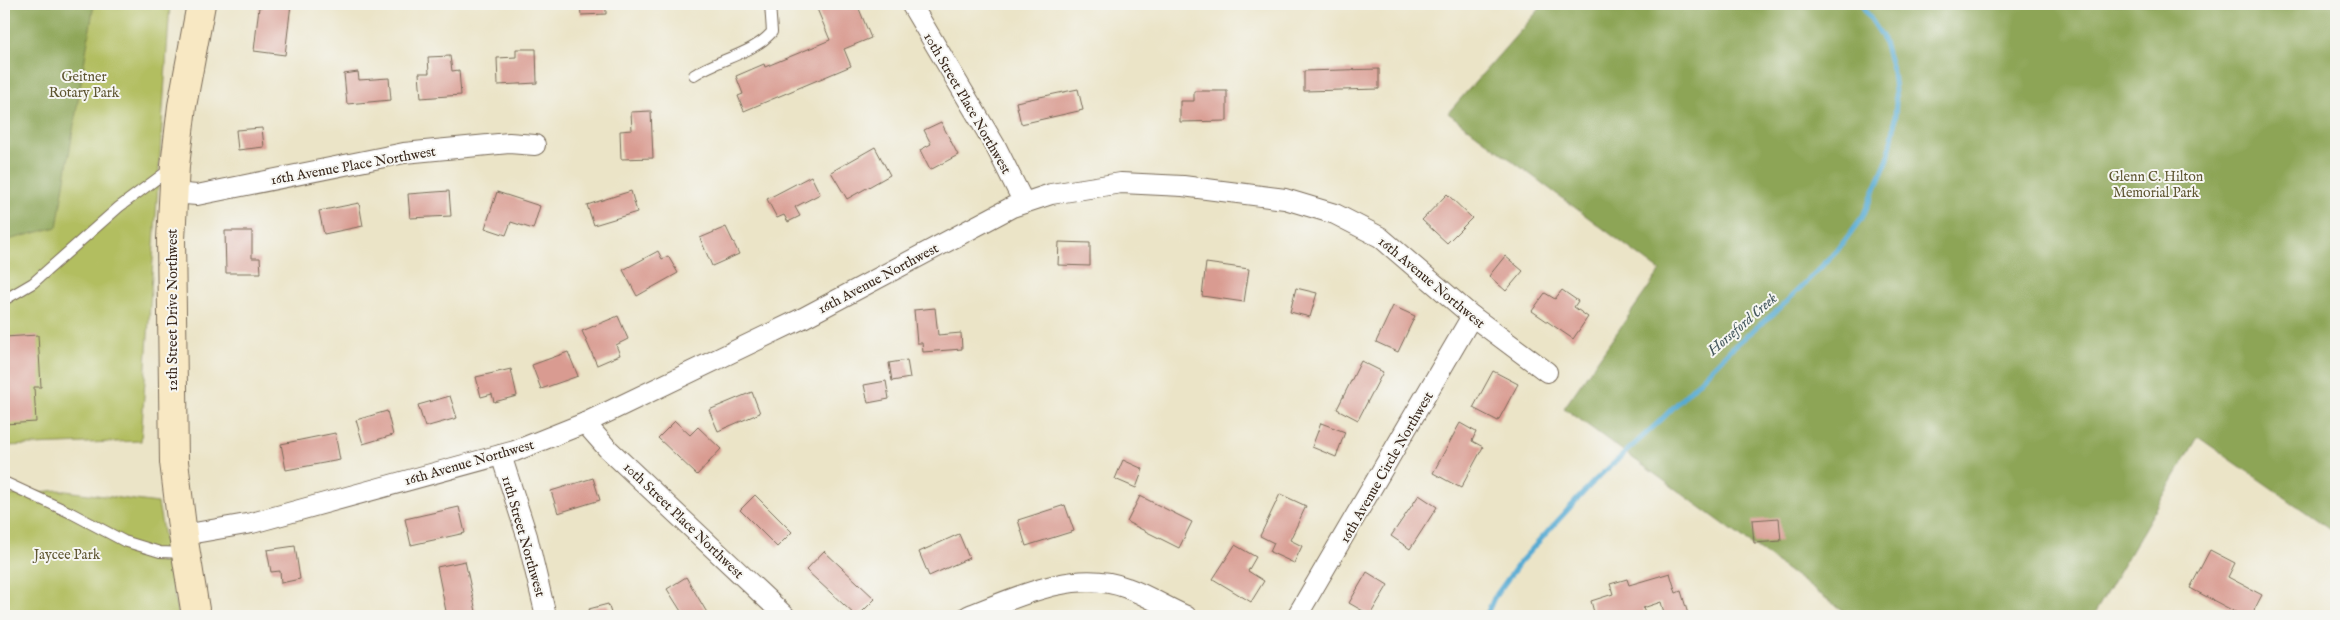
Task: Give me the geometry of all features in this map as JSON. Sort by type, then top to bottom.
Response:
[{"type":"street","name":"12th Street Drive Northwest","points":[[196,616],[184,544],[174,452],[171,322],[175,166],[182,106],[201,4]]},
{"type":"street","name":"10th Street Place Northwest","points":[[911,4],[996,147],[1024,203]]},
{"type":"street","name":"16th Avenue Place Northwest","points":[[173,194],[197,195],[404,153],[509,143],[534,145]]},
{"type":"street","name":"16th Avenue Northwest","points":[[184,544],[252,523],[501,455],[585,424],[803,318],[837,298],[887,275],[974,227],[1024,203],[1051,194],[1121,183],[1183,186],[1285,200],[1335,214],[1380,238],[1472,316],[1547,372]]},
{"type":"street","name":"16th Avenue Circle Northwest","points":[[1297,616],[1472,316]]},
{"type":"street","name":"10th Street Place Northwest","points":[[585,424],[785,616]]},
{"type":"street","name":"11th Street Northwest","points":[[501,455],[527,536],[546,616]]},
{"type":"street","points":[[968,616],[1007,609],[1055,585],[1101,582],[1127,588],[1186,616]]},
{"type":"lane","points":[[694,75],[710,65],[763,42],[772,32],[770,4]]},
{"type":"lane","points":[[4,300],[33,283],[119,207],[175,166]]},
{"type":"lane","points":[[4,482],[71,513],[124,541],[160,552],[184,544]]},
{"type":"green space","name":"Geitner Rotary Park","points":[[4,4],[170,4],[141,441],[4,446]]},
{"type":"green space","points":[[4,4],[94,4],[57,227],[4,241]]},
{"type":"green space","name":"Glenn C. Hilton Memorial Park","points":[[1544,4],[2336,4],[2336,533],[2198,437],[2093,616],[1850,616],[1564,408],[1660,271],[1448,113]]},
{"type":"green space","name":"Jaycee Park","points":[[58,490],[158,503],[178,616],[4,616],[4,496]]},
{"type":"building","points":[[267,4],[291,4],[285,55],[254,51],[259,7],[267,7]]},
{"type":"building","points":[[580,4],[606,4],[606,14],[581,15]]},
{"type":"building","points":[[815,4],[857,4],[871,38],[844,49],[851,66],[744,111],[738,96],[743,94],[736,76],[764,64],[765,67],[830,40]]},
{"type":"building","points":[[516,49],[536,49],[537,83],[498,85],[497,58],[516,57]]},
{"type":"building","points":[[450,56],[452,71],[459,70],[461,95],[421,98],[419,73],[429,73],[428,57]]},
{"type":"building","points":[[1379,69],[1379,89],[1304,91],[1304,71]]},
{"type":"building","points":[[358,72],[359,80],[389,78],[391,100],[347,104],[344,74]]},
{"type":"building","points":[[1078,89],[1083,110],[1021,124],[1016,102]]},
{"type":"building","points":[[1194,91],[1227,91],[1227,121],[1180,122],[1180,101],[1194,101]]},
{"type":"building","points":[[651,111],[653,158],[621,159],[620,131],[632,130],[631,112]]},
{"type":"building","points":[[941,122],[958,155],[930,170],[920,150],[931,144],[924,130]]},
{"type":"building","points":[[262,128],[264,147],[238,150],[236,130]]},
{"type":"building","points":[[875,147],[890,175],[847,199],[831,172]]},
{"type":"building","points":[[811,176],[820,194],[795,207],[800,216],[788,222],[784,215],[777,218],[767,199]]},
{"type":"building","points":[[449,191],[451,216],[410,218],[408,194]]},
{"type":"building","points":[[631,191],[637,212],[594,225],[587,205]]},
{"type":"building","points":[[497,192],[540,206],[533,229],[511,222],[506,235],[485,228]]},
{"type":"building","points":[[1447,194],[1472,218],[1447,243],[1422,220]]},
{"type":"building","points":[[359,203],[363,226],[324,234],[319,211]]},
{"type":"building","points":[[726,227],[739,254],[712,266],[700,238]]},
{"type":"building","points":[[225,231],[252,231],[252,258],[260,258],[261,273],[226,273]]},
{"type":"building","points":[[1059,242],[1090,243],[1090,266],[1058,265]]},
{"type":"building","points":[[658,251],[662,259],[668,256],[678,273],[637,296],[623,270]]},
{"type":"building","points":[[1505,256],[1523,271],[1506,291],[1489,276]]},
{"type":"building","points":[[1206,263],[1249,269],[1244,302],[1202,296]]},
{"type":"building","points":[[1296,288],[1317,293],[1310,317],[1290,312]]},
{"type":"building","points":[[1562,290],[1578,301],[1574,307],[1588,317],[1573,339],[1532,311],[1545,293],[1555,299]]},
{"type":"building","points":[[1393,306],[1415,316],[1398,352],[1376,342]]},
{"type":"building","points":[[935,308],[938,335],[961,333],[962,349],[923,352],[922,343],[917,343],[914,310]]},
{"type":"building","points":[[618,316],[628,339],[616,345],[620,355],[597,365],[582,331]]},
{"type":"building","points":[[38,335],[41,387],[34,387],[36,422],[4,424],[4,337]]},
{"type":"building","points":[[568,352],[578,376],[541,389],[532,365]]},
{"type":"building","points":[[907,360],[910,378],[892,381],[889,363]]},
{"type":"building","points":[[1361,361],[1383,372],[1358,420],[1337,409]]},
{"type":"building","points":[[511,369],[517,396],[494,402],[492,394],[481,397],[476,377]]},
{"type":"building","points":[[1493,371],[1518,384],[1498,421],[1473,408]]},
{"type":"building","points":[[886,381],[889,399],[868,403],[864,385]]},
{"type":"building","points":[[752,392],[760,413],[718,431],[709,410]]},
{"type":"building","points":[[450,396],[457,418],[425,427],[418,405]]},
{"type":"building","points":[[387,411],[393,435],[363,444],[356,420]]},
{"type":"building","points":[[675,421],[690,435],[698,427],[721,449],[697,475],[658,438]]},
{"type":"building","points":[[1321,423],[1345,432],[1336,457],[1312,447]]},
{"type":"building","points":[[1460,423],[1476,432],[1472,441],[1483,447],[1461,488],[1433,473]]},
{"type":"building","points":[[335,433],[340,460],[286,470],[281,444]]},
{"type":"building","points":[[1123,460],[1143,469],[1136,488],[1115,479]]},
{"type":"building","points":[[593,478],[600,500],[558,513],[551,491]]},
{"type":"building","points":[[1280,494],[1306,506],[1290,540],[1302,546],[1294,563],[1270,552],[1274,543],[1260,536]]},
{"type":"building","points":[[755,495],[792,532],[777,547],[740,510]]},
{"type":"building","points":[[1419,495],[1437,507],[1410,549],[1391,536]]},
{"type":"building","points":[[1140,496],[1192,522],[1179,548],[1127,522]]},
{"type":"building","points":[[1065,505],[1074,531],[1026,546],[1018,520]]},
{"type":"building","points":[[459,507],[465,533],[411,545],[405,519]]},
{"type":"building","points":[[1779,518],[1781,541],[1754,543],[1752,520]]},
{"type":"building","points":[[959,534],[969,558],[929,576],[919,552]]},
{"type":"building","points":[[1235,545],[1256,557],[1248,571],[1264,581],[1251,602],[1213,579]]},
{"type":"building","points":[[295,546],[300,579],[281,583],[280,571],[271,572],[267,550]]},
{"type":"building","points":[[2210,550],[2235,563],[2228,577],[2262,595],[2251,616],[2243,616],[2190,588]]},
{"type":"building","points":[[824,551],[875,599],[858,616],[806,570]]},
{"type":"building","points":[[465,561],[477,616],[447,616],[437,567]]},
{"type":"building","points":[[1367,572],[1388,585],[1370,615],[1349,603]]},
{"type":"building","points":[[1670,573],[1676,593],[1681,591],[1688,614],[1665,616],[1661,602],[1643,608],[1646,616],[1595,616],[1591,601],[1613,594],[1610,584],[1627,579],[1629,585]]},
{"type":"building","points":[[686,577],[709,616],[684,616],[667,589]]},
{"type":"building","points":[[608,604],[612,616],[591,616],[589,609]]},
{"type":"waterway","name":"Horseford Creek","points":[[1486,616],[1494,598],[1520,562],[1594,481],[1661,420],[1732,348],[1779,309],[1837,251],[1863,216],[1888,159],[1894,128],[1896,103],[1893,72],[1882,36],[1861,4]]}]
